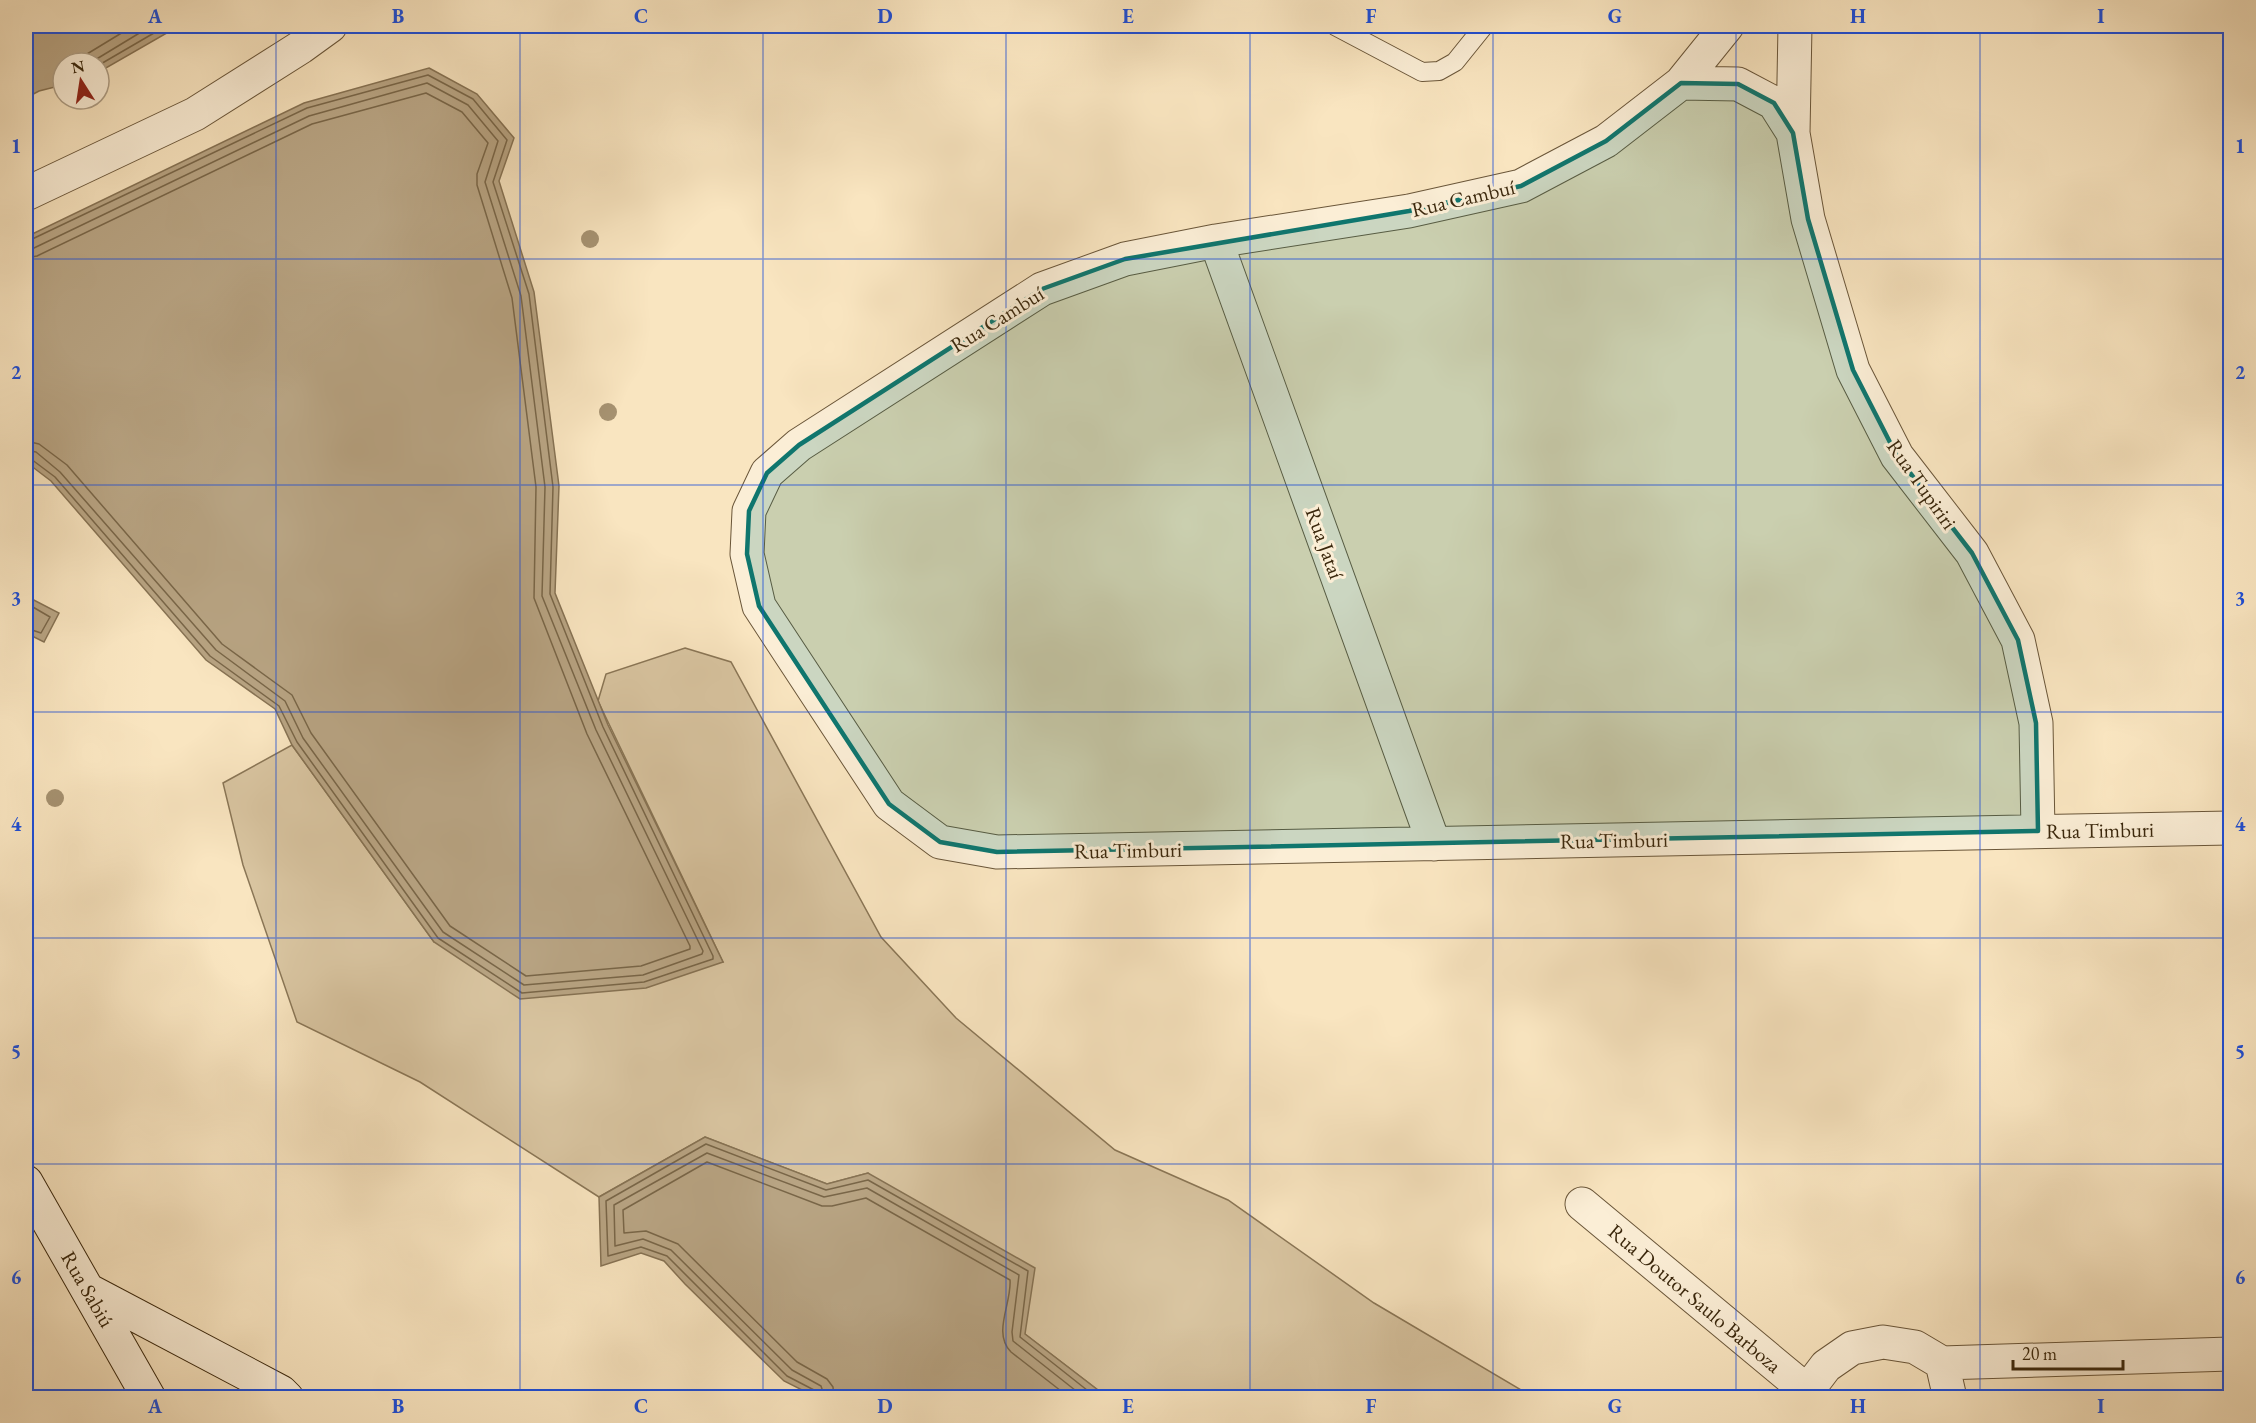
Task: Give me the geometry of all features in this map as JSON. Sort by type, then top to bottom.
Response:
[{"type":"street","points":[[26,194],[195,114],[330,26]]},
{"type":"street","name":"Rua Cambuí","points":[[997,852],[940,842],[889,804],[759,606],[747,554],[749,511],[767,473],[799,445],[1042,289],[1125,259],[1216,241],[1409,211],[1521,186],[1606,141],[1681,83],[1727,26]]},
{"type":"street","name":"Rua Tupiriri","points":[[1795,26],[1793,133],[1808,219],[1853,370],[1897,456],[1972,553],[2018,640],[2036,723],[2038,831]]},
{"type":"street","name":"Rua Tupiriri","points":[[1681,83],[1738,84],[1774,103],[1793,133]]},
{"type":"street","name":"Rua Jataí","points":[[1216,241],[1434,844]]},
{"type":"street","name":"Rua Timburi","points":[[997,852],[2230,828]]},
{"type":"street","name":"Rua Sabiú","points":[[26,1182],[149,1398]]},
{"type":"street","name":"Rua Doutor Saulo Barboza","points":[[1582,1204],[1807,1394],[1826,1366],[1852,1348],[1883,1342],[1915,1347],[1942,1363]]},
{"type":"street","points":[[88,1290],[281,1392],[287,1398]]},
{"type":"street","points":[[1950,1398],[1942,1363],[2230,1354]]},
{"type":"lane","points":[[1335,26],[1422,72],[1438,71],[1455,62],[1484,26]]},
{"type":"highlighted area","points":[[1681,83],[1738,84],[1774,103],[1793,133],[1808,219],[1853,370],[1897,456],[1972,553],[2018,640],[2036,723],[2038,831],[997,852],[940,842],[889,804],[759,606],[747,554],[749,511],[767,473],[799,445],[1042,289],[1125,259],[1409,211],[1521,186],[1606,141]]},
{"type":"shaded area","points":[[685,648],[731,662],[881,937],[956,1018],[1115,1150],[1228,1200],[1374,1303],[1533,1397],[1107,1397],[1025,1334],[868,1173],[827,1184],[705,1137],[599,1197],[420,1082],[297,1022],[243,865],[223,783],[292,745],[434,942],[723,962],[598,701],[606,674]]},
{"type":"water","points":[[26,26],[179,26],[111,65],[111,51],[51,51],[51,88],[26,98]]},
{"type":"water","points":[[429,68],[477,94],[514,138],[499,181],[534,292],[559,486],[555,593],[608,725],[723,962],[646,988],[520,999],[434,942],[292,745],[275,709],[206,660],[51,481],[26,462],[26,237],[304,103]]},
{"type":"water","points":[[26,596],[59,613],[44,642],[26,633]]},
{"type":"water","points":[[705,1137],[827,1184],[868,1173],[1035,1268],[1025,1334],[1107,1397],[816,1397],[784,1381],[664,1261],[641,1253],[601,1266],[599,1197]]}]
